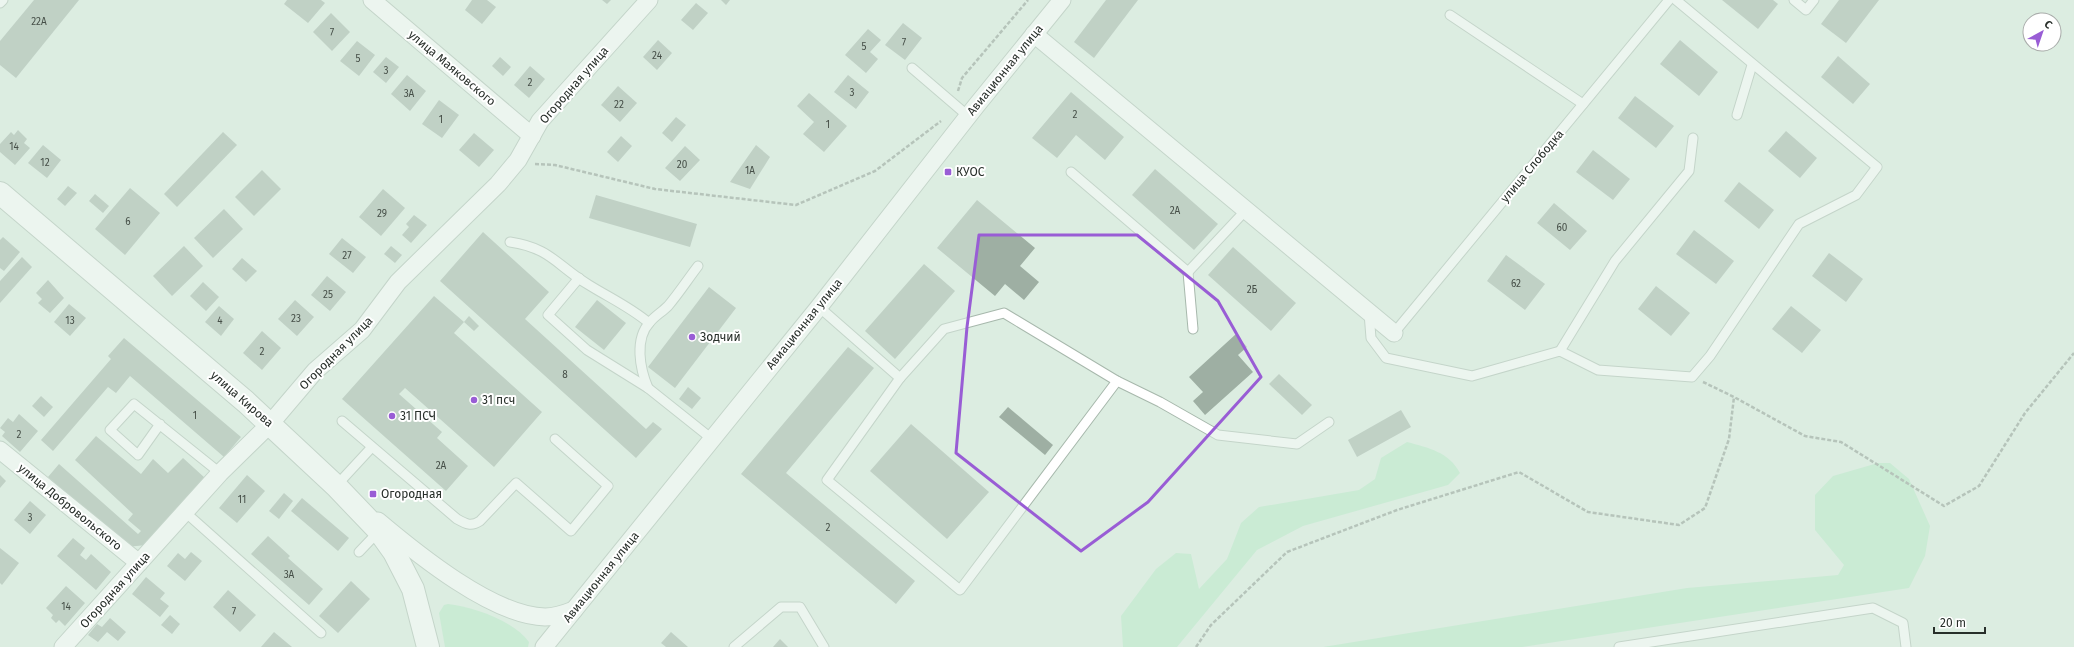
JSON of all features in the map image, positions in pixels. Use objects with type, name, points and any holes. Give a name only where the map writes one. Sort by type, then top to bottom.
[{"type":"main road","name":"улица Кирова","points":[[0,193],[270,424],[336,486],[379,531],[394,552],[412,589],[427,638],[428,647]]},
{"type":"street","name":"улица Маяковского","points":[[372,0],[532,136]]},
{"type":"street","name":"Огородная улица","points":[[63,647],[220,473],[270,424],[314,371],[362,330],[398,282],[498,184],[518,160],[540,121],[649,0]]},
{"type":"street","name":"Авиационная улица","points":[[544,647],[819,307],[964,111],[1034,34],[1062,0]]},
{"type":"street","points":[[1034,34],[1394,332]]},
{"type":"street","name":"улица Добровольского","points":[[0,450],[139,563]]},
{"type":"street","points":[[336,486],[416,552],[478,594],[529,614],[544,617],[558,616],[574,610]]},
{"type":"lane","points":[[0,4],[3,0]]},
{"type":"lane","name":"улица Слободка","points":[[1394,332],[1669,0]]},
{"type":"lane","points":[[1369,312],[1372,338],[1386,358],[1472,376],[1560,351],[1598,370],[1692,377],[1710,356],[1799,224],[1856,196],[1877,167],[1752,65],[1676,0]]},
{"type":"lane","points":[[1794,0],[1806,10],[1814,0]]},
{"type":"lane","points":[[1450,15],[1583,104]]},
{"type":"lane","points":[[1737,115],[1752,65]]},
{"type":"lane","points":[[912,68],[964,111]]},
{"type":"lane","points":[[1560,351],[1615,261],[1689,171],[1693,138]]},
{"type":"lane","points":[[1071,172],[1188,272],[1193,329]]},
{"type":"lane","points":[[1188,272],[1246,210]]},
{"type":"lane","points":[[510,242],[525,244],[552,256],[579,278],[629,307],[649,322]]},
{"type":"lane","points":[[648,388],[641,372],[640,351],[649,322],[668,305],[698,266]]},
{"type":"lane","points":[[579,278],[548,315],[587,350],[648,388],[712,439]]},
{"type":"lane","points":[[819,307],[900,378]]},
{"type":"lane","points":[[1117,381],[960,590],[826,480],[900,378],[944,329],[1004,313],[1117,381],[1160,402],[1218,435],[1298,444],[1329,422]]},
{"type":"lane","points":[[160,424],[138,455],[110,430],[134,404],[160,424],[220,473]]},
{"type":"lane","points":[[342,422],[457,519],[466,524],[474,525],[480,521],[516,483],[571,531],[608,486],[555,439]]},
{"type":"lane","points":[[336,486],[372,447]]},
{"type":"lane","points":[[185,512],[321,634]]},
{"type":"lane","points":[[359,552],[379,531]]},
{"type":"lane","points":[[734,647],[781,606],[800,606],[824,647]]},
{"type":"lane","points":[[1619,647],[1874,608],[1903,623],[1906,647]]},
{"type":"path","points":[[511,169],[530,164],[555,165],[655,190],[796,205],[875,171],[964,111],[958,86],[962,78],[1028,0]]},
{"type":"path","points":[[1692,377],[1734,396],[1805,436],[1841,442],[1944,506],[1979,486],[2025,413],[2074,353]]},
{"type":"path","points":[[1196,647],[1210,625],[1287,552],[1397,510],[1519,472],[1588,512],[1679,525],[1705,508],[1728,439],[1734,396]]},
{"type":"highlighted area","points":[[979,235],[1137,235],[1218,301],[1261,377],[1148,502],[1081,551],[956,453],[967,327]]},
{"type":"green space","points":[[1407,442],[1438,452],[1450,460],[1460,473],[1448,485],[1303,526],[1257,550],[1177,647],[1123,647],[1121,616],[1156,569],[1176,553],[1191,554],[1199,589],[1227,559],[1241,523],[1259,507],[1359,490],[1375,479],[1381,458]]},
{"type":"green space","points":[[1878,463],[1890,463],[1909,479],[1930,526],[1925,556],[1909,588],[1522,647],[1323,647],[1687,588],[1838,575],[1844,565],[1815,530],[1815,495],[1833,476]]},
{"type":"green space","points":[[448,604],[469,608],[503,621],[522,634],[529,642],[528,647],[445,647],[439,613],[444,605]]},
{"type":"building","points":[[34,0],[79,0],[16,78],[0,65],[0,41]]},
{"type":"building","points":[[287,0],[321,0],[325,3],[308,23],[284,4]]},
{"type":"building","points":[[472,0],[487,0],[496,7],[482,24],[465,10]]},
{"type":"building","points":[[602,0],[611,0],[607,4]]},
{"type":"building","points":[[721,0],[730,0],[726,5]]},
{"type":"building","points":[[1106,0],[1138,0],[1094,58],[1074,42]]},
{"type":"building","points":[[1722,0],[1773,0],[1778,4],[1758,29]]},
{"type":"building","points":[[1839,0],[1879,0],[1846,43],[1821,24]]},
{"type":"building","points":[[696,3],[708,13],[693,30],[681,20]]},
{"type":"building","points":[[331,13],[350,32],[332,51],[313,32]]},
{"type":"building","points":[[903,23],[922,38],[905,60],[885,45]]},
{"type":"building","points":[[868,29],[881,40],[870,52],[878,59],[866,73],[845,55]]},
{"type":"building","points":[[658,40],[672,53],[657,70],[643,57]]},
{"type":"building","points":[[1680,40],[1718,72],[1699,96],[1660,64]]},
{"type":"building","points":[[357,41],[375,55],[359,76],[340,61]]},
{"type":"building","points":[[1838,56],[1870,84],[1853,104],[1821,77]]},
{"type":"building","points":[[386,57],[399,67],[386,83],[373,72]]},
{"type":"building","points":[[500,57],[511,67],[503,76],[492,66]]},
{"type":"building","points":[[530,66],[545,79],[529,98],[514,85]]},
{"type":"building","points":[[407,75],[426,91],[410,111],[391,94]]},
{"type":"building","points":[[848,75],[869,92],[856,109],[834,92]]},
{"type":"building","points":[[618,86],[637,103],[620,122],[601,105]]},
{"type":"building","points":[[1071,92],[1124,137],[1105,160],[1076,135],[1057,158],[1032,138]]},
{"type":"building","points":[[809,93],[847,126],[824,152],[803,134],[814,122],[797,106]]},
{"type":"building","points":[[1635,96],[1674,126],[1656,148],[1618,118]]},
{"type":"building","points":[[439,100],[459,115],[442,138],[422,124]]},
{"type":"building","points":[[676,117],[686,125],[672,142],[662,133]]},
{"type":"building","points":[[18,130],[27,139],[24,143],[30,148],[15,165],[0,152],[0,144],[11,132],[14,135]]},
{"type":"building","points":[[1786,131],[1817,158],[1800,178],[1768,151]]},
{"type":"building","points":[[223,132],[237,145],[177,207],[164,194]]},
{"type":"building","points":[[474,133],[494,150],[479,167],[459,150]]},
{"type":"building","points":[[621,136],[632,146],[618,162],[607,152]]},
{"type":"building","points":[[43,145],[61,160],[47,178],[28,163]]},
{"type":"building","points":[[756,145],[770,157],[750,189],[730,182]]},
{"type":"building","points":[[685,146],[700,160],[680,181],[665,168]]},
{"type":"building","points":[[1593,150],[1630,179],[1613,200],[1576,172]]},
{"type":"building","points":[[1155,169],[1218,224],[1194,250],[1132,195]]},
{"type":"building","points":[[262,170],[281,189],[254,216],[235,197]]},
{"type":"building","points":[[1739,182],[1774,210],[1759,229],[1724,201]]},
{"type":"building","points":[[68,186],[77,193],[65,206],[57,199]]},
{"type":"building","points":[[130,188],[160,213],[125,255],[95,229]]},
{"type":"building","points":[[383,189],[405,208],[381,236],[359,217]]},
{"type":"building","points":[[95,194],[109,206],[103,213],[89,201]]},
{"type":"building","points":[[596,195],[697,224],[690,247],[589,218]]},
{"type":"building","points":[[977,200],[1035,248],[1020,266],[1039,282],[1024,300],[1005,284],[995,296],[937,248]]},
{"type":"building","points":[[1554,203],[1587,231],[1570,250],[1537,223]]},
{"type":"building","points":[[224,209],[243,229],[213,258],[194,238]]},
{"type":"building","points":[[414,215],[427,225],[411,243],[402,235],[409,227],[406,224]]},
{"type":"building","points":[[1694,230],[1734,261],[1716,284],[1676,254]]},
{"type":"building","points":[[483,232],[549,292],[525,319],[646,429],[653,422],[662,429],[636,458],[440,281]]},
{"type":"building","points":[[3,237],[20,252],[4,271],[0,268],[0,240]]},
{"type":"building","points":[[342,238],[366,257],[353,273],[329,254]]},
{"type":"building","points":[[184,246],[203,266],[172,296],[153,276]]},
{"type":"building","points":[[391,246],[402,255],[395,263],[384,254]]},
{"type":"building","points":[[1233,247],[1296,303],[1271,331],[1208,275]]},
{"type":"building","points":[[1829,253],[1863,279],[1846,302],[1812,276]]},
{"type":"building","points":[[1506,255],[1545,284],[1525,310],[1487,281]]},
{"type":"building","points":[[22,257],[32,267],[0,303],[0,281]]},
{"type":"building","points":[[242,258],[257,271],[246,282],[232,269]]},
{"type":"building","points":[[924,264],[955,291],[895,359],[865,331]]},
{"type":"building","points":[[327,276],[346,292],[330,311],[311,295]]},
{"type":"building","points":[[48,280],[64,298],[50,313],[38,303],[42,299],[36,293]]},
{"type":"building","points":[[203,282],[219,297],[206,311],[190,296]]},
{"type":"building","points":[[1656,286],[1690,313],[1671,336],[1638,309]]},
{"type":"building","name":"Зодчий","points":[[709,287],[736,308],[675,388],[648,367]]},
{"type":"building","points":[[434,296],[464,322],[454,333],[542,412],[494,467],[405,388],[399,394],[442,432],[437,438],[468,466],[446,491],[342,399]]},
{"type":"building","points":[[295,300],[314,317],[297,336],[278,319]]},
{"type":"building","points":[[597,300],[626,323],[604,350],[575,327]]},
{"type":"building","points":[[69,304],[86,318],[70,336],[54,322]]},
{"type":"building","points":[[219,306],[234,319],[221,336],[205,322]]},
{"type":"building","points":[[1791,306],[1821,330],[1802,353],[1772,329]]},
{"type":"building","points":[[469,316],[479,326],[474,331],[464,322]]},
{"type":"building","points":[[262,331],[281,348],[262,370],[243,353]]},
{"type":"building","points":[[1236,334],[1247,347],[1238,355],[1253,372],[1205,415],[1193,401],[1203,392],[1189,377]]},
{"type":"building","points":[[124,338],[241,437],[224,457],[130,376],[116,393],[108,387],[53,451],[41,440],[111,359],[108,356]]},
{"type":"building","points":[[848,347],[874,368],[786,473],[915,581],[896,604],[741,474]]},
{"type":"building","points":[[1279,374],[1312,405],[1302,415],[1269,384]]},
{"type":"building","points":[[688,387],[701,398],[692,409],[679,399]]},
{"type":"building","points":[[41,396],[53,407],[44,417],[32,406]]},
{"type":"building","points":[[1008,407],[1053,445],[1045,455],[999,417]]},
{"type":"building","points":[[1401,410],[1411,427],[1357,457],[1348,440]]},
{"type":"building","points":[[19,414],[38,431],[20,452],[2,436],[5,432],[0,428],[8,418],[13,422]]},
{"type":"building","points":[[911,424],[989,492],[947,539],[870,471]]},
{"type":"building","points":[[96,436],[141,474],[153,459],[168,473],[183,458],[205,478],[146,545],[127,547],[48,477],[59,464],[138,534],[141,531],[128,520],[133,514],[75,460]]},
{"type":"building","points":[[0,475],[6,481],[0,488]]},
{"type":"building","points":[[247,475],[265,491],[237,523],[219,508]]},
{"type":"building","points":[[284,493],[293,501],[279,519],[269,511]]},
{"type":"building","points":[[302,498],[349,538],[338,551],[291,511]]},
{"type":"building","points":[[30,501],[46,515],[30,534],[14,520]]},
{"type":"building","points":[[268,536],[290,556],[288,558],[323,589],[309,605],[251,554]]},
{"type":"building","points":[[73,538],[85,548],[80,555],[86,560],[91,554],[111,572],[96,590],[57,556]]},
{"type":"building","points":[[0,548],[19,563],[2,585],[0,583]]},
{"type":"building","points":[[191,552],[202,561],[185,581],[167,566],[178,553],[185,559]]},
{"type":"building","points":[[146,577],[165,593],[160,599],[169,606],[160,617],[132,594]]},
{"type":"building","points":[[351,581],[370,599],[338,633],[319,616]]},
{"type":"building","points":[[66,586],[85,603],[65,626],[59,620],[56,623],[51,618],[53,615],[46,608]]},
{"type":"building","points":[[228,590],[256,615],[240,632],[213,607]]},
{"type":"building","points":[[170,615],[180,624],[172,634],[161,625]]},
{"type":"building","points":[[110,618],[126,632],[118,641],[107,632],[98,642],[88,635],[97,624],[102,627]]},
{"type":"building","points":[[274,632],[292,647],[261,647]]},
{"type":"building","points":[[671,632],[688,647],[666,647],[661,643]]},
{"type":"building","points":[[780,639],[788,647],[773,647]]},
{"type":"place","name":"КУОС","points":[[948,172]]},
{"type":"place","name":"Зодчий","points":[[692,337]]},
{"type":"place","name":"31 псч","points":[[474,400]]},
{"type":"place","name":"31 ПСЧ","points":[[392,416]]},
{"type":"place","name":"Огородная","points":[[373,494]]}]
